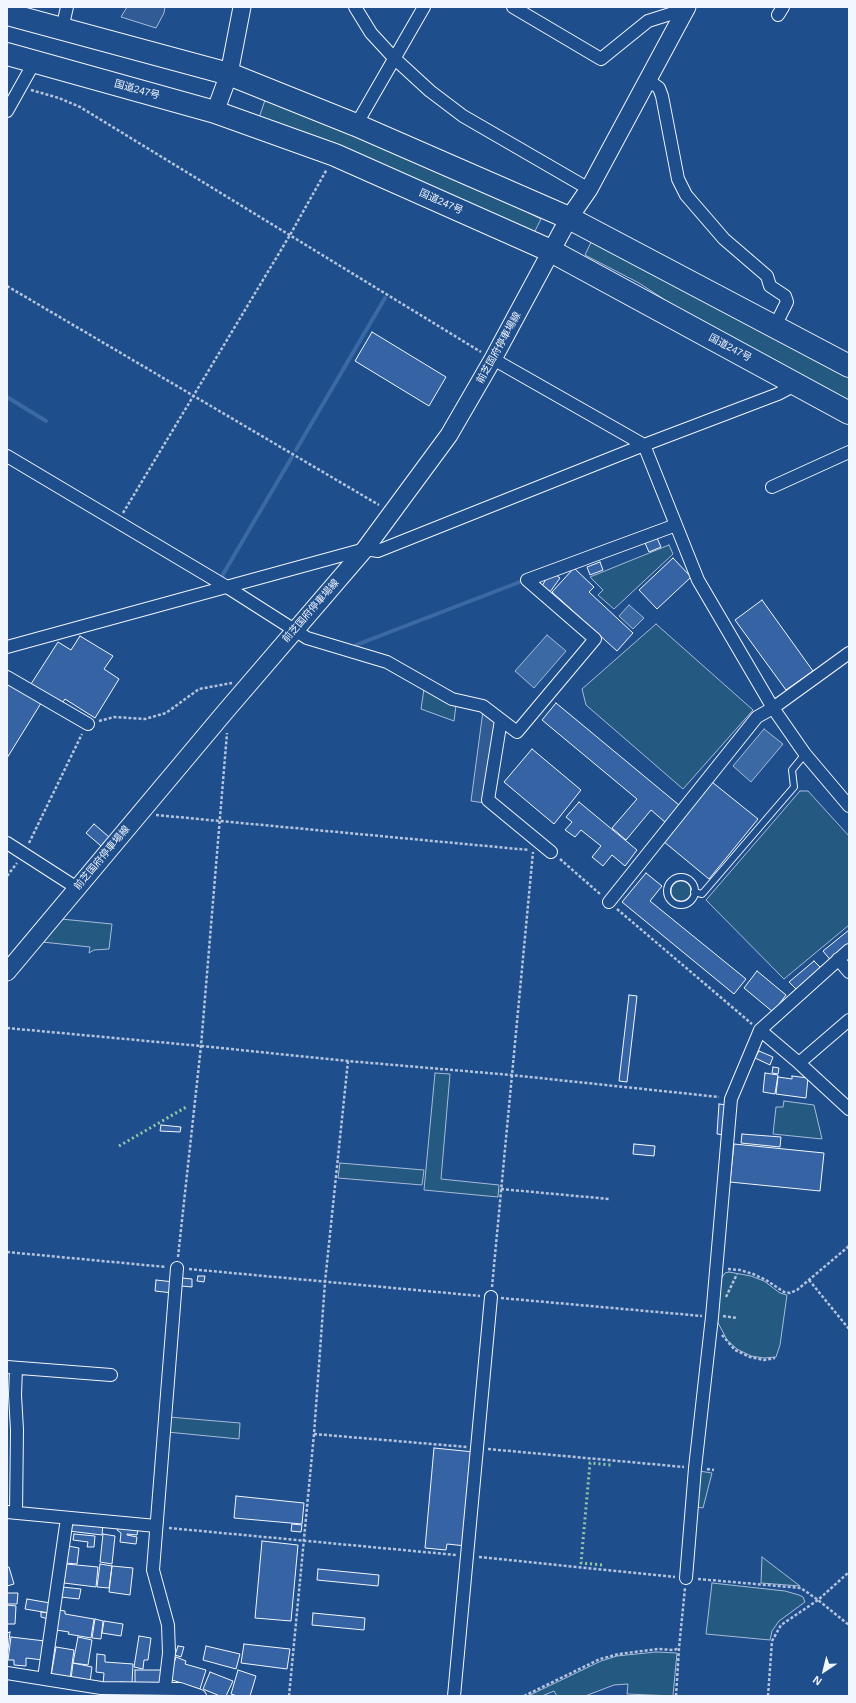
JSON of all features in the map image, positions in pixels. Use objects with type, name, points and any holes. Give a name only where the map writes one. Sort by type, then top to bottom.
[{"type":"highway","points":[[7,14],[228,74],[356,125],[569,218],[849,366]]},
{"type":"highway","name":"国道247号","points":[[7,54],[215,112],[335,155],[551,251],[849,413]]},
{"type":"main road","points":[[215,112],[228,74],[242,7]]},
{"type":"main road","name":"前芝国府停車場線","points":[[7,972],[252,680],[365,549],[449,434],[493,359],[569,218],[589,189],[647,79],[687,8]]},
{"type":"street","points":[[62,29],[67,7]]},
{"type":"street","points":[[355,7],[371,33],[394,58],[430,91],[463,116],[589,189]]},
{"type":"street","points":[[356,125],[424,7]]},
{"type":"street","points":[[513,7],[601,59],[648,21],[687,8]]},
{"type":"street","points":[[7,111],[35,62]]},
{"type":"street","points":[[647,79],[659,88],[662,96],[678,179],[686,195],[724,239],[767,276],[770,286],[785,296],[787,302],[775,326]]},
{"type":"street","points":[[493,359],[644,445],[698,580],[773,708],[806,754],[849,806]]},
{"type":"street","points":[[7,647],[365,549],[378,551],[644,445],[778,394],[797,384]]},
{"type":"street","points":[[772,487],[849,452]]},
{"type":"street","points":[[7,456],[227,587],[307,638],[387,662],[452,699],[483,706],[517,732],[595,639],[527,580],[676,525]]},
{"type":"street","points":[[609,902],[757,717],[773,708],[849,653]]},
{"type":"street","points":[[7,678],[88,724]]},
{"type":"street","points":[[501,720],[488,800],[551,852]]},
{"type":"street","points":[[7,843],[77,888]]},
{"type":"street","points":[[686,1578],[712,1317],[731,1099],[760,1030],[849,950]]},
{"type":"street","points":[[838,959],[849,972]]},
{"type":"street","points":[[799,1063],[849,1020]]},
{"type":"street","points":[[760,1030],[799,1063],[849,1109]]},
{"type":"street","points":[[165,1688],[169,1653],[168,1625],[153,1570],[177,1268]]},
{"type":"street","points":[[454,1696],[491,1297]]},
{"type":"street","points":[[111,1375],[12,1367],[17,1430],[11,1512],[156,1526]]},
{"type":"street","points":[[44,1678],[67,1518]]},
{"type":"street","points":[[7,1673],[121,1692],[165,1688],[180,1689],[200,1696]]},
{"type":"lane","points":[[694,892],[702,894],[794,787],[792,770],[806,754]]},
{"type":"lane","points":[[681,877],[691,882],[694,886],[694,892],[689,902],[680,904],[670,900],[667,889],[669,884],[674,879],[681,877]]},
{"type":"path","points":[[21,88],[59,98],[80,107],[493,359]]},
{"type":"path","points":[[117,522],[290,235],[335,155]]},
{"type":"path","points":[[7,286],[392,512]]},
{"type":"path","points":[[7,876],[24,854],[88,724],[114,718],[145,719],[166,713],[199,688],[252,680]]},
{"type":"path","points":[[177,1268],[201,1046],[228,719],[225,712]]},
{"type":"path","points":[[140,814],[551,852],[760,1030]]},
{"type":"path","points":[[491,1297],[533,850]]},
{"type":"path","points":[[7,1028],[511,1075],[731,1099]]},
{"type":"path","points":[[290,1696],[314,1434],[325,1282],[348,1061]]},
{"type":"path","points":[[501,1189],[609,1199]]},
{"type":"path","points":[[715,1284],[722,1271],[730,1269],[753,1274],[787,1293],[797,1290],[849,1246]]},
{"type":"path","points":[[7,1252],[712,1317],[725,1340],[735,1350],[750,1357],[764,1360],[775,1358]]},
{"type":"path","points":[[809,1280],[849,1328]]},
{"type":"path","points":[[314,1434],[714,1470]]},
{"type":"path","points":[[156,1526],[304,1542],[801,1588],[849,1625]]},
{"type":"path","points":[[768,1696],[772,1642],[781,1625],[818,1600],[849,1572]]},
{"type":"path","points":[[676,1696],[686,1578]]},
{"type":"path","points":[[524,1696],[600,1659],[619,1654],[658,1649],[674,1650],[679,1648]]},
{"type":"shaded area","points":[[127,7],[165,7],[164,13],[156,28],[121,17]]},
{"type":"shaded area","points":[[265,100],[407,152],[541,219],[532,237],[259,118]]},
{"type":"shaded area","points":[[593,238],[849,374],[849,404],[682,311],[639,283],[585,255]]},
{"type":"shaded area","points":[[669,545],[673,554],[614,609],[598,595],[603,590],[590,577]]},
{"type":"shaded area","points":[[629,605],[644,618],[633,629],[619,616]]},
{"type":"shaded area","points":[[656,624],[753,710],[683,789],[586,705],[582,689]]},
{"type":"shaded area","points":[[547,635],[566,651],[534,688],[515,671]]},
{"type":"shaded area","points":[[424,689],[456,705],[454,721],[421,709]]},
{"type":"shaded area","points":[[483,711],[497,721],[485,803],[471,801]]},
{"type":"shaded area","points":[[764,729],[783,744],[751,782],[733,766]]},
{"type":"shaded area","points":[[800,791],[808,791],[849,836],[849,925],[784,979],[706,900]]},
{"type":"shaded area","points":[[677,881],[685,881],[691,887],[691,895],[685,901],[677,901],[671,895],[671,887]]},
{"type":"shaded area","points":[[61,919],[112,924],[109,949],[94,950],[89,953],[90,947],[42,942]]},
{"type":"shaded area","points":[[435,1073],[450,1074],[441,1179],[499,1185],[498,1197],[424,1190]]},
{"type":"shaded area","points":[[784,1101],[814,1105],[822,1139],[773,1134],[776,1107],[783,1107]]},
{"type":"shaded area","points":[[340,1163],[424,1170],[422,1185],[338,1178]]},
{"type":"shaded area","points":[[729,1272],[751,1276],[764,1281],[780,1293],[787,1295],[780,1345],[776,1357],[764,1358],[751,1356],[737,1349],[727,1340],[715,1317],[718,1283],[725,1273]]},
{"type":"shaded area","points":[[169,1417],[240,1423],[239,1439],[167,1432]]},
{"type":"shaded area","points":[[699,1471],[712,1473],[703,1508],[697,1507]]},
{"type":"shaded area","points":[[762,1557],[800,1586],[761,1583]]},
{"type":"shaded area","points":[[712,1583],[785,1591],[803,1597],[805,1602],[779,1621],[772,1631],[770,1640],[706,1634]]},
{"type":"shaded area","points":[[656,1652],[677,1653],[673,1696],[627,1694],[628,1684],[614,1685],[585,1696],[557,1696],[554,1691],[542,1696],[528,1696],[601,1661],[617,1656]]},
{"type":"building","points":[[372,332],[446,377],[429,406],[355,361]]},
{"type":"building","points":[[657,538],[661,547],[649,552],[645,543]]},
{"type":"building","points":[[673,558],[691,577],[657,609],[639,590]]},
{"type":"building","points":[[600,562],[603,570],[590,575],[587,567]]},
{"type":"building","points":[[574,568],[594,587],[589,592],[633,633],[617,651],[552,592]]},
{"type":"building","points":[[556,575],[560,578],[550,592],[542,586],[546,579]]},
{"type":"building","points":[[762,600],[813,671],[786,690],[735,620]]},
{"type":"building","points":[[80,636],[113,656],[104,669],[119,679],[95,718],[65,699],[62,703],[31,684],[58,642],[71,650]]},
{"type":"building","points":[[7,682],[43,700],[7,758]]},
{"type":"building","points":[[556,703],[679,805],[665,822],[651,810],[626,840],[612,828],[637,799],[542,720]]},
{"type":"building","points":[[532,749],[581,790],[554,824],[504,782]]},
{"type":"building","points":[[712,782],[758,819],[709,879],[663,841]]},
{"type":"building","points":[[579,802],[637,850],[625,866],[612,855],[603,866],[592,857],[601,846],[581,830],[575,837],[565,830],[572,822],[566,817]]},
{"type":"building","points":[[94,824],[109,837],[101,846],[86,833]]},
{"type":"building","points":[[646,873],[662,886],[650,901],[746,979],[734,994],[622,902]]},
{"type":"building","points":[[849,930],[849,947],[832,962],[823,951]]},
{"type":"building","points":[[814,961],[822,969],[797,990],[789,982]]},
{"type":"building","points":[[757,971],[786,995],[773,1012],[744,988]]},
{"type":"building","points":[[629,995],[637,996],[627,1082],[619,1081]]},
{"type":"building","points":[[759,1051],[773,1057],[770,1065],[755,1058]]},
{"type":"building","points":[[773,1067],[779,1068],[778,1074],[772,1073]]},
{"type":"building","points":[[765,1073],[778,1075],[775,1094],[763,1092]]},
{"type":"building","points":[[792,1076],[808,1078],[806,1098],[776,1094],[778,1077],[792,1079]]},
{"type":"building","points":[[719,1104],[727,1105],[724,1135],[717,1134]]},
{"type":"building","points":[[161,1125],[181,1127],[180,1132],[160,1131]]},
{"type":"building","points":[[742,1134],[781,1137],[780,1147],[741,1143]]},
{"type":"building","points":[[634,1144],[655,1146],[654,1156],[633,1154]]},
{"type":"building","points":[[734,1144],[824,1153],[820,1191],[730,1182]]},
{"type":"building","points":[[198,1276],[205,1276],[204,1282],[197,1281]]},
{"type":"building","points":[[182,1278],[192,1279],[192,1287],[181,1286]]},
{"type":"building","points":[[156,1280],[174,1282],[173,1293],[155,1291]]},
{"type":"building","points":[[434,1448],[474,1452],[466,1546],[447,1544],[446,1550],[425,1548]]},
{"type":"building","points":[[236,1496],[304,1503],[302,1524],[234,1518]]},
{"type":"building","points":[[70,1523],[103,1524],[102,1535],[69,1531]]},
{"type":"building","points":[[292,1524],[302,1525],[301,1532],[291,1531]]},
{"type":"building","points":[[118,1525],[138,1528],[137,1535],[127,1534],[137,1537],[136,1544],[120,1542],[121,1533],[117,1530]]},
{"type":"building","points":[[74,1534],[95,1536],[94,1547],[87,1547],[88,1542],[73,1540]]},
{"type":"building","points":[[103,1534],[115,1536],[112,1564],[100,1562]]},
{"type":"building","points":[[262,1541],[298,1545],[291,1621],[255,1618]]},
{"type":"building","points":[[68,1546],[79,1548],[77,1564],[66,1563]]},
{"type":"building","points":[[66,1564],[98,1567],[96,1587],[64,1583]]},
{"type":"building","points":[[100,1564],[112,1566],[109,1588],[97,1587]]},
{"type":"building","points":[[112,1566],[133,1568],[130,1595],[109,1592]]},
{"type":"building","points":[[7,1567],[9,1567],[14,1584],[7,1586]]},
{"type":"building","points":[[318,1569],[379,1575],[378,1586],[317,1580]]},
{"type":"building","points":[[62,1587],[81,1589],[79,1599],[61,1597]]},
{"type":"building","points":[[7,1593],[18,1593],[17,1604],[7,1604]]},
{"type":"building","points":[[27,1599],[50,1603],[49,1613],[25,1609]]},
{"type":"building","points":[[7,1605],[16,1606],[15,1624],[7,1624]]},
{"type":"building","points":[[59,1610],[65,1611],[65,1614],[94,1619],[91,1638],[68,1634],[69,1632],[56,1630]]},
{"type":"building","points":[[41,1612],[49,1613],[48,1619],[41,1617]]},
{"type":"building","points":[[313,1613],[365,1618],[364,1630],[312,1625]]},
{"type":"building","points":[[95,1619],[103,1621],[101,1639],[92,1638]]},
{"type":"building","points":[[104,1621],[123,1624],[121,1636],[102,1633]]},
{"type":"building","points":[[10,1632],[7,1659],[7,1633]]},
{"type":"building","points":[[139,1636],[151,1638],[148,1660],[144,1660],[143,1669],[134,1667]]},
{"type":"building","points":[[11,1637],[45,1641],[43,1660],[26,1658],[26,1666],[14,1665],[14,1660],[8,1660]]},
{"type":"building","points":[[78,1637],[92,1640],[88,1665],[73,1663]]},
{"type":"building","points":[[244,1644],[290,1649],[287,1669],[241,1663]]},
{"type":"building","points":[[178,1646],[184,1647],[181,1657],[175,1655]]},
{"type":"building","points":[[206,1646],[240,1654],[236,1669],[203,1660]]},
{"type":"building","points":[[56,1647],[74,1650],[70,1679],[51,1676]]},
{"type":"building","points":[[97,1654],[105,1655],[105,1662],[133,1664],[132,1683],[120,1682],[120,1685],[103,1684],[104,1673],[96,1672]]},
{"type":"building","points":[[176,1657],[186,1661],[185,1664],[206,1670],[200,1689],[169,1679]]},
{"type":"building","points":[[73,1663],[92,1667],[90,1682],[71,1679]]},
{"type":"building","points":[[135,1670],[163,1670],[163,1684],[135,1684]]},
{"type":"building","points":[[238,1670],[256,1676],[250,1696],[237,1696],[231,1694]]},
{"type":"building","points":[[210,1672],[233,1681],[226,1696],[220,1696],[203,1689]]},
{"type":"waterway","points":[[296,450],[385,298]]},
{"type":"waterway","points":[[7,397],[46,421]]},
{"type":"waterway","points":[[222,576],[292,457]]},
{"type":"waterway","points":[[356,645],[525,580]]},
{"type":"hedge","points":[[119,1146],[188,1106]]},
{"type":"hedge","points":[[602,1565],[581,1563],[590,1463],[611,1465]]}]
